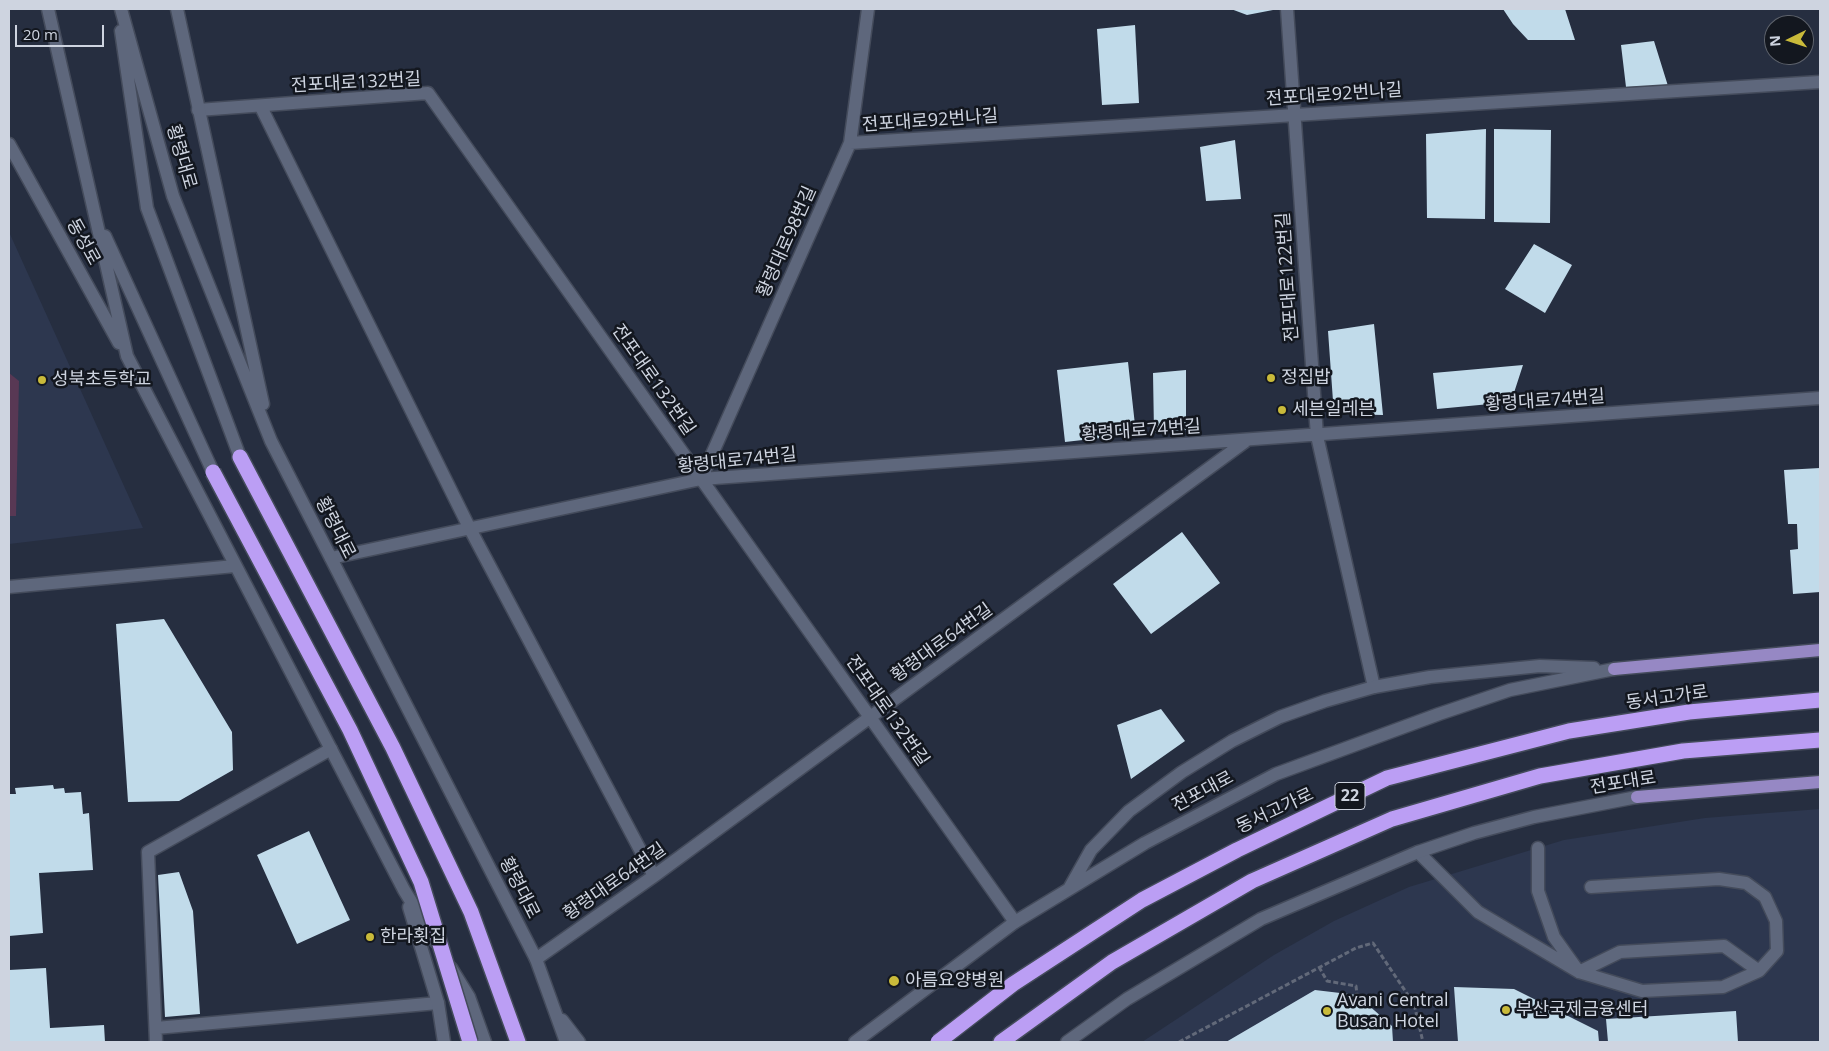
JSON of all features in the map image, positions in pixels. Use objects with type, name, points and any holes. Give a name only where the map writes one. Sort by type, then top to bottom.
[{"type":"highway","points":[[240,457],[401,765],[471,912],[518,1042]]},
{"type":"highway","points":[[214,472],[350,730],[421,882],[470,1042]]},
{"type":"highway","name":"동서고가로","points":[[938,1042],[1013,984],[1142,900],[1237,850],[1387,778],[1569,731],[1689,712],[1820,700]]},
{"type":"highway","name":"22","points":[[1001,1042],[1112,962],[1252,880],[1392,819],[1540,776],[1682,751],[1820,740]]},
{"type":"main road","points":[[1614,669],[1820,650]]},
{"type":"main road","name":"전포대로","points":[[1637,797],[1820,782]]},
{"type":"street","points":[[48,9],[127,356],[404,890],[469,997],[485,1042]]},
{"type":"street","points":[[117,9],[146,208],[240,457]]},
{"type":"street","name":"황령대로","points":[[122,9],[173,196],[271,441],[536,959],[566,1042]]},
{"type":"street","points":[[177,9],[271,441]]},
{"type":"street","name":"황령대로98번길","points":[[701,479],[850,143],[868,9]]},
{"type":"street","name":"전포대로122번길","points":[[1287,9],[1317,436],[1374,687]]},
{"type":"street","name":"전포대로92번나길","points":[[850,143],[1820,82]]},
{"type":"street","name":"전포대로132번길","points":[[198,110],[261,107],[428,93],[1016,922]]},
{"type":"street","points":[[261,107],[468,527],[654,876]]},
{"type":"street","name":"동성로","points":[[9,144],[127,356]]},
{"type":"street","points":[[93,211],[214,472]]},
{"type":"street","name":"황령대로74번길","points":[[331,558],[468,527],[701,479],[1246,442],[1820,398]]},
{"type":"street","name":"황령대로64번길","points":[[536,959],[654,876],[1246,442]]},
{"type":"street","points":[[9,587],[235,566]]},
{"type":"street","points":[[1068,890],[1091,850],[1129,811],[1182,772],[1232,741],[1280,717],[1325,701],[1374,687],[1447,675],[1540,666],[1614,669]]},
{"type":"street","name":"전포대로","points":[[855,1042],[1016,922],[1145,842],[1276,774],[1510,690],[1614,669]]},
{"type":"street","points":[[156,1042],[148,852],[331,749]]},
{"type":"street","name":"전포대로","points":[[1067,1042],[1127,999],[1260,919],[1418,852],[1474,833],[1534,817],[1637,797]]},
{"type":"street","points":[[1538,848],[1538,891],[1554,937],[1579,972]]},
{"type":"street","points":[[1418,852],[1478,912],[1579,972],[1642,991],[1723,987],[1759,971],[1777,951],[1776,921],[1765,898],[1746,883],[1719,879],[1591,887]]},
{"type":"street","points":[[404,890],[438,1003],[444,1042]]},
{"type":"street","points":[[1579,972],[1620,952],[1724,946],[1759,971]]},
{"type":"street","points":[[156,1028],[438,1003]]},
{"type":"street","points":[[553,1007],[579,1042]]},
{"type":"path","points":[[1179,1042],[1356,948],[1374,943],[1414,1004],[1423,1042]]},
{"type":"path","points":[[1319,967],[1327,981],[1356,986],[1357,996]]},
{"type":"shaded area","name":"성북초등학교","points":[[9,232],[143,528],[9,544]]},
{"type":"shaded area","points":[[9,373],[19,381],[16,516],[9,516]]},
{"type":"shaded area","points":[[1820,809],[1820,1042],[1142,1042],[1274,955],[1334,921],[1409,887],[1564,840],[1705,818]]},
{"type":"building","points":[[1231,9],[1273,9],[1273,10],[1247,15]]},
{"type":"building","points":[[1503,9],[1565,9],[1575,40],[1528,40],[1513,24]]},
{"type":"building","points":[[1135,25],[1139,103],[1102,105],[1097,29]]},
{"type":"building","points":[[1654,41],[1668,86],[1626,87],[1621,45]]},
{"type":"building","points":[[1486,129],[1485,219],[1427,218],[1426,134]]},
{"type":"building","points":[[1494,129],[1551,130],[1550,223],[1494,222]]},
{"type":"building","points":[[1235,140],[1241,199],[1206,201],[1200,147]]},
{"type":"building","points":[[1534,244],[1572,265],[1545,313],[1505,289]]},
{"type":"building","points":[[1374,324],[1383,415],[1342,414],[1333,401],[1328,331]]},
{"type":"building","points":[[1128,362],[1136,434],[1065,442],[1057,370]]},
{"type":"building","points":[[1523,365],[1511,402],[1437,409],[1433,373]]},
{"type":"building","points":[[1186,370],[1186,430],[1154,432],[1153,373]]},
{"type":"building","points":[[1820,468],[1820,592],[1793,594],[1790,550],[1798,549],[1797,524],[1788,524],[1784,470]]},
{"type":"building","points":[[1182,532],[1220,583],[1151,634],[1113,584]]},
{"type":"building","points":[[164,619],[232,732],[233,770],[179,801],[128,802],[116,624]]},
{"type":"building","points":[[1161,709],[1185,741],[1131,779],[1117,725]]},
{"type":"building","points":[[53,785],[54,789],[64,788],[65,793],[81,792],[83,814],[89,813],[93,870],[39,873],[43,933],[9,936],[9,794],[16,794],[15,788]]},
{"type":"building","points":[[309,831],[350,920],[297,944],[257,855]]},
{"type":"building","points":[[179,872],[193,911],[200,1014],[165,1017],[158,875]]},
{"type":"building","points":[[46,968],[50,1028],[104,1025],[105,1042],[9,1042],[9,970]]},
{"type":"building","name":"부산국제금융센터","points":[[1454,987],[1514,989],[1598,1031],[1599,1042],[1458,1042]]},
{"type":"building","name":"Avani Central Busan Hotel","points":[[1315,990],[1357,995],[1392,1026],[1393,1042],[1226,1042]]},
{"type":"building","name":"부산국제금융센터","points":[[1736,1011],[1738,1042],[1608,1042],[1606,1019]]},
{"type":"place","name":"정집밥","points":[[1271,378]]},
{"type":"place","name":"성북초등학교","points":[[42,380]]},
{"type":"place","name":"세븐일레븐","points":[[1282,410]]},
{"type":"place","name":"한라횟집","points":[[370,937]]},
{"type":"place","name":"아름요양병원","points":[[894,981]]},
{"type":"place","name":"부산국제금융센터","points":[[1506,1010]]},
{"type":"place","name":"Avani Central Busan Hotel","points":[[1327,1011]]}]
